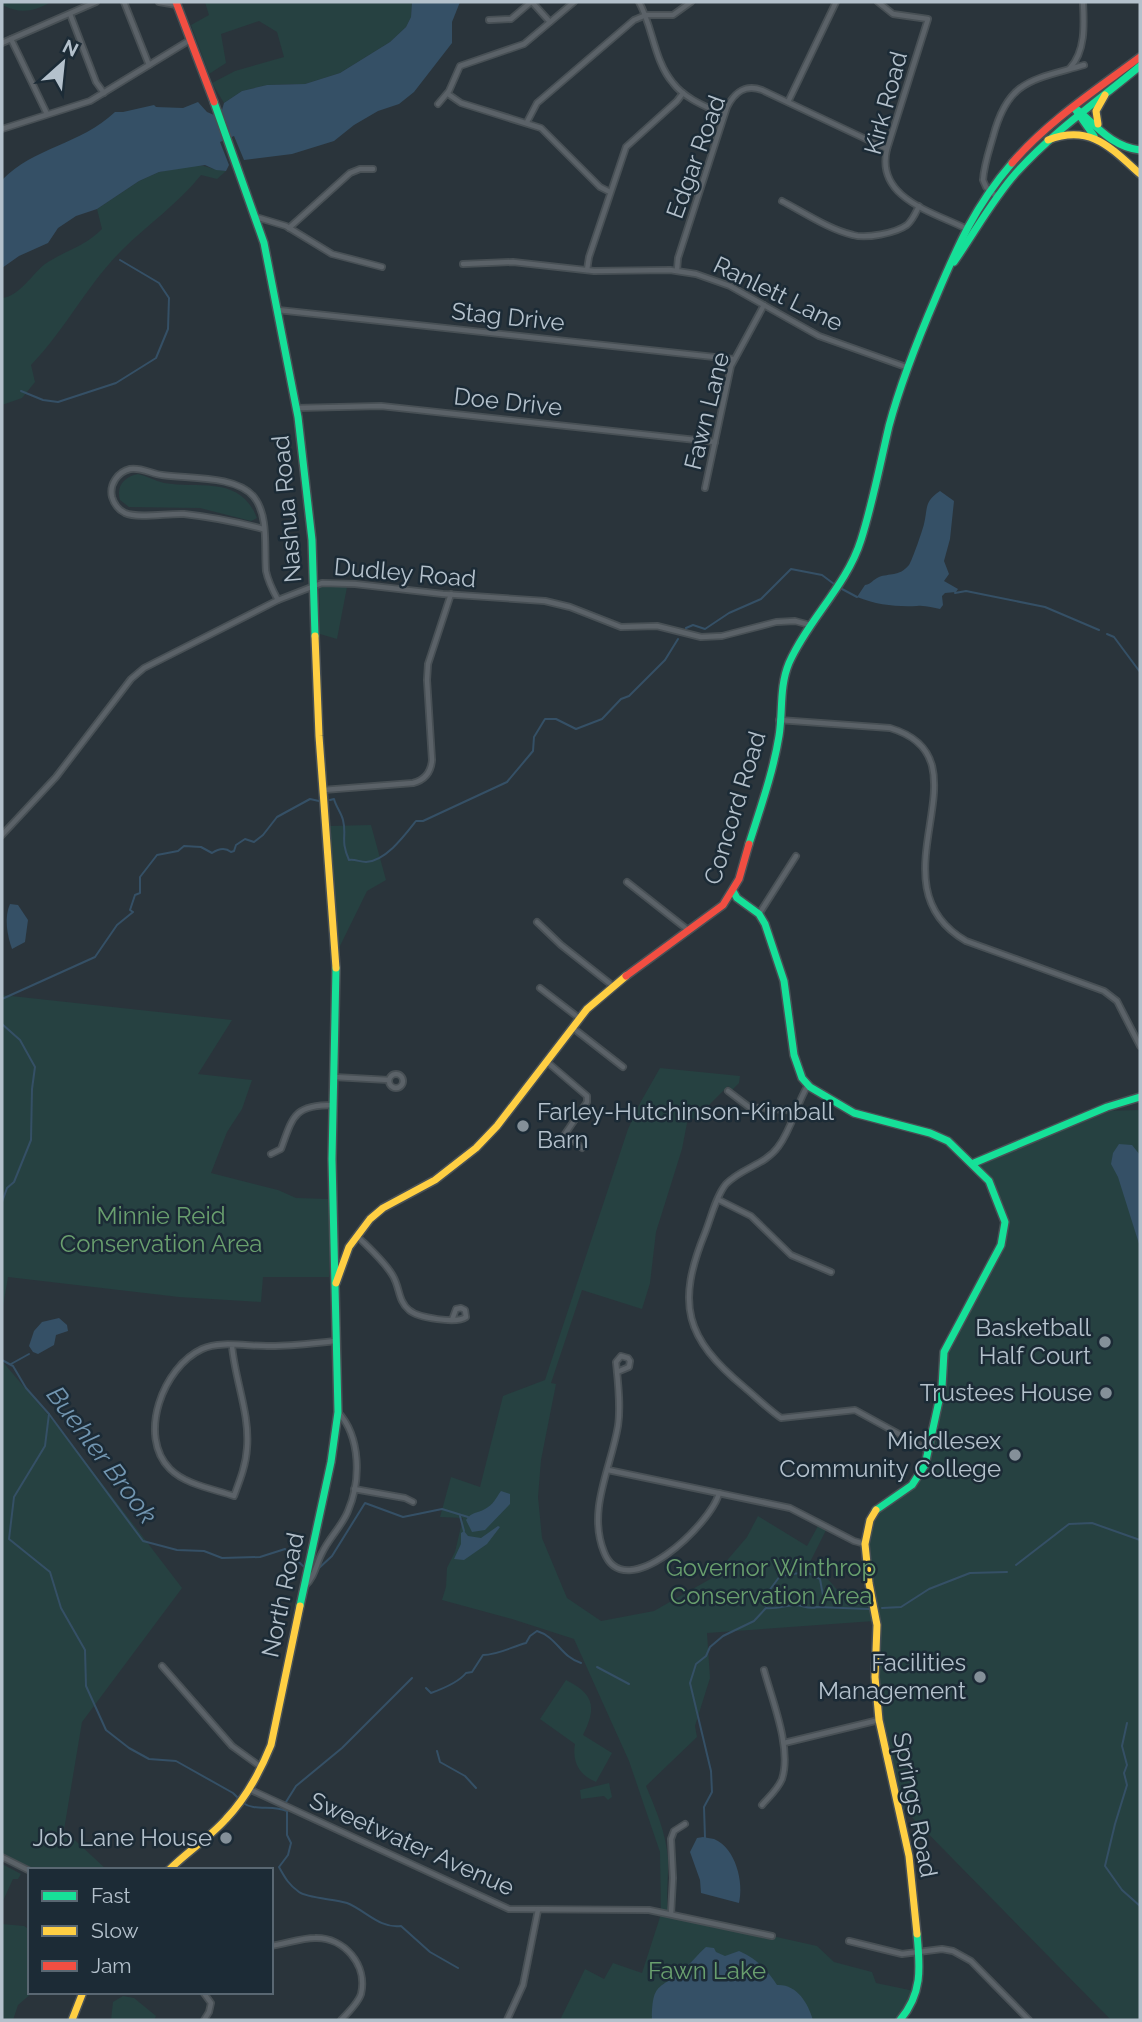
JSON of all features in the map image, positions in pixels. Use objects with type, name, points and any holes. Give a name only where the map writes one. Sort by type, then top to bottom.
[{"type":"main road","name":"Nashua Road","points":[[176,3],[256,217],[271,272],[296,408],[309,500],[316,671],[337,977],[333,1105]]},
{"type":"main road","name":"Concord Road","points":[[546,1061],[579,1018],[613,986],[723,905],[733,891],[779,736],[785,676],[793,654],[841,581],[860,544],[906,367],[950,267],[989,190],[1030,144],[1073,107],[1140,57]]},
{"type":"main road","name":"Concord Road","points":[[969,230],[1017,172],[1048,141],[1140,66]]},
{"type":"main road","points":[[1100,130],[1096,111],[1105,95]]},
{"type":"main road","points":[[1073,107],[1119,146],[1140,150]]},
{"type":"main road","points":[[1080,114],[1097,139]]},
{"type":"main road","points":[[1048,141],[1071,132],[1087,134],[1140,174]]},
{"type":"main road","points":[[733,891],[737,898],[759,914],[765,924],[784,981],[797,1069],[808,1085]]},
{"type":"main road","points":[[334,1286],[349,1247],[366,1223],[379,1211],[435,1180],[476,1148],[497,1126],[546,1061]]},
{"type":"main road","name":"Springs Road","points":[[808,1085],[854,1113],[939,1136],[974,1163],[989,1181],[1004,1216],[1005,1229],[1001,1245],[947,1343],[942,1387],[925,1465],[920,1476],[906,1489],[877,1508],[870,1520],[865,1544],[877,1625],[875,1677],[878,1720],[909,1856],[921,1972],[919,1992],[909,2011],[900,2020]]},
{"type":"main road","points":[[974,1163],[1140,1097]]},
{"type":"main road","name":"North Road","points":[[171,1868],[226,1818],[249,1789],[275,1732],[331,1462],[338,1412],[333,1105]]},
{"type":"main road","points":[[334,1244],[349,1247]]},
{"type":"main road","points":[[72,2020],[82,1994]]},
{"type":"street","points":[[2,43],[96,2]]},
{"type":"street","points":[[124,2],[149,65]]},
{"type":"street","points":[[159,2],[176,3]]},
{"type":"street","points":[[489,20],[511,19],[531,2],[550,22]]},
{"type":"street","points":[[438,104],[448,94],[457,70],[462,65],[524,44],[574,2]]},
{"type":"street","points":[[639,2],[671,82],[683,93],[724,115]]},
{"type":"street","points":[[527,122],[537,103],[634,20],[646,15],[674,15],[691,2]]},
{"type":"street","points":[[788,102],[836,2]]},
{"type":"street","name":"Kirk Road","points":[[878,2],[893,14],[928,19],[887,149],[885,164],[890,181],[899,194],[969,230]]},
{"type":"street","points":[[1065,71],[1076,60],[1082,41],[1083,2]]},
{"type":"street","points":[[70,14],[96,82],[104,94]]},
{"type":"street","points":[[10,39],[47,114]]},
{"type":"street","points":[[2,129],[90,101],[190,40]]},
{"type":"street","points":[[997,197],[983,183],[983,174],[1004,106],[1012,95],[1028,82],[1084,65]]},
{"type":"street","name":"Edgar Road","points":[[677,270],[678,257],[724,115],[735,94],[748,88],[762,90],[887,149]]},
{"type":"street","points":[[587,270],[626,147],[683,93]]},
{"type":"street","points":[[448,94],[461,103],[527,122],[545,131],[600,187],[610,192]]},
{"type":"street","points":[[289,228],[349,173],[360,169],[373,169]]},
{"type":"street","points":[[782,201],[848,234],[860,236],[897,230],[905,226],[919,206]]},
{"type":"street","points":[[256,217],[289,228],[332,254],[382,267]]},
{"type":"street","name":"Ranlett Lane","points":[[463,264],[513,261],[587,270],[677,270],[717,280],[819,336],[906,367]]},
{"type":"street","name":"Fawn Lane","points":[[705,488],[733,359],[764,305]]},
{"type":"street","name":"Stag Drive","points":[[278,310],[733,359]]},
{"type":"street","name":"Doe Drive","points":[[296,408],[380,406],[715,442]]},
{"type":"street","points":[[263,528],[212,517],[129,514],[118,509],[112,487],[120,474],[135,469],[163,475],[209,479],[246,490],[260,508],[263,528],[267,576],[278,600]]},
{"type":"street","name":"Dudley Road","points":[[2,835],[56,777],[136,674],[278,600],[313,585],[355,583],[559,603],[621,627],[657,626],[701,636],[722,636],[776,622],[795,621],[810,625]]},
{"type":"street","points":[[323,790],[413,783],[422,780],[429,771],[432,760],[428,664],[451,594]]},
{"type":"street","points":[[779,720],[890,728],[904,732],[917,741],[929,758],[935,774],[934,804],[924,878],[938,915],[951,931],[966,941],[1104,991],[1117,1001],[1140,1046]]},
{"type":"street","points":[[759,914],[796,856]]},
{"type":"street","points":[[627,882],[688,930]]},
{"type":"street","points":[[537,922],[561,945],[613,986]]},
{"type":"street","points":[[540,988],[579,1018]]},
{"type":"street","points":[[573,1027],[624,1067]]},
{"type":"street","points":[[546,1061],[585,1093],[588,1099],[565,1134],[582,1148]]},
{"type":"street","points":[[333,1077],[388,1080]]},
{"type":"street","points":[[808,1085],[786,1135],[775,1152],[724,1186],[688,1282],[690,1315],[705,1349],[727,1373],[781,1418],[855,1410],[928,1450]]},
{"type":"street","points":[[727,1091],[749,1107],[796,1111]]},
{"type":"street","points":[[271,1154],[281,1149],[297,1113],[310,1106],[333,1105]]},
{"type":"street","points":[[281,1149],[284,1157]]},
{"type":"street","points":[[719,1200],[760,1223],[791,1255],[831,1272]]},
{"type":"street","points":[[356,1236],[391,1273],[401,1300],[407,1308],[420,1316],[452,1320]]},
{"type":"street","points":[[232,1346],[248,1438],[244,1465],[234,1496],[191,1481],[173,1471],[160,1455],[155,1427],[157,1410],[165,1389],[186,1362],[204,1348],[232,1346],[284,1346],[336,1341]]},
{"type":"street","points":[[617,1372],[618,1426],[598,1501],[602,1549],[606,1558],[621,1569],[628,1570],[645,1567],[672,1553],[710,1510],[719,1493]]},
{"type":"street","points":[[304,1587],[311,1581],[323,1551],[348,1513],[354,1489],[356,1452],[349,1429],[338,1412]]},
{"type":"street","points":[[608,1470],[790,1508],[865,1544]]},
{"type":"street","points":[[354,1489],[405,1498],[413,1502]]},
{"type":"street","points":[[162,1666],[232,1746],[261,1767]]},
{"type":"street","points":[[762,1805],[778,1786],[785,1760],[784,1743],[764,1670]]},
{"type":"street","points":[[784,1743],[878,1720]]},
{"type":"street","name":"Sweetwater Avenue","points":[[249,1789],[509,1909],[615,1908],[671,1914],[772,1936]]},
{"type":"street","points":[[671,1914],[671,1839],[674,1831],[685,1824]]},
{"type":"street","points":[[2,1857],[28,1870]]},
{"type":"street","points":[[507,2020],[523,1984],[538,1910]]},
{"type":"street","points":[[273,1946],[314,1938],[325,1939],[345,1948],[354,1956],[360,1968],[360,1994],[341,2020]]},
{"type":"street","points":[[849,1941],[902,1954],[942,1949],[964,1956],[1029,2020]]},
{"type":"street","points":[[204,1994],[211,2003],[204,2020]]},
{"type":"green space","points":[[2,2],[51,2],[32,10],[21,11],[2,5]]},
{"type":"green space","points":[[205,2],[412,2],[411,17],[406,27],[390,42],[340,73],[305,84],[267,85],[242,91],[224,103],[212,83],[235,71],[284,57],[277,32],[259,21],[221,34],[226,63],[209,74],[191,25],[209,15]]},
{"type":"green space","points":[[195,165],[226,171],[217,179],[201,175],[183,195],[122,250],[31,365],[35,382],[22,398],[2,405],[2,298],[20,289],[45,264],[89,240],[102,229],[97,209],[139,181],[159,172]]},
{"type":"green space","points":[[138,474],[164,483],[205,485],[230,490],[250,504],[257,518],[251,521],[200,508],[129,507],[120,500],[120,486],[129,477]]},
{"type":"green space","points":[[319,587],[347,587],[337,639],[320,634]]},
{"type":"green space","points":[[371,825],[386,880],[367,891],[339,948],[330,826]]},
{"type":"green space","name":"Minnie Reid Conservation Area","points":[[2,995],[232,1020],[198,1074],[252,1080],[242,1109],[227,1132],[211,1173],[278,1190],[296,1198],[329,1199],[329,1277],[263,1277],[261,1302],[179,1297],[8,1277],[2,1312]]},
{"type":"green space","name":"Governor Winthrop Conservation Area","points":[[660,1068],[740,1076],[739,1083],[732,1090],[728,1086],[695,1119],[688,1118],[682,1149],[656,1232],[650,1283],[642,1309],[582,1290],[551,1383],[556,1384],[541,1460],[538,1497],[542,1538],[567,1598],[601,1621],[654,1611],[712,1578],[747,1537],[758,1516],[807,1546],[818,1526],[826,1530],[811,1560],[841,1594],[869,1598],[874,1621],[707,1633],[710,1678],[695,1726],[697,1737],[646,1786],[667,1849],[669,1913],[817,1946],[834,1962],[872,1972],[876,1983],[919,1992],[900,2020],[560,2020],[585,1969],[604,1979],[613,1963],[642,1973],[661,1914],[660,1852],[629,1761],[574,1639],[442,1600],[447,1568],[455,1552],[463,1518],[440,1517],[451,1477],[480,1487],[503,1396],[545,1380],[628,1129]]},
{"type":"green space","name":"Middlesex Community College","points":[[1140,1110],[1140,2020],[1111,2020],[900,1805],[879,1720],[877,1625],[865,1544],[877,1508],[920,1476],[935,1422],[943,1361],[1005,1229],[989,1181],[974,1163],[1102,1111]]},
{"type":"green space","points":[[2,1361],[65,1435],[182,1588],[82,1722],[64,1830],[105,1868],[32,1868],[2,1854]]},
{"type":"green space","points":[[566,1680],[582,1691],[590,1702],[590,1717],[583,1735],[612,1753],[596,1782],[585,1776],[578,1767],[575,1744],[540,1719]]},
{"type":"green space","points":[[609,1783],[612,1797],[608,1800],[604,1796],[581,1799],[580,1790]]},
{"type":"green space","points":[[2,1864],[21,1874],[18,1879],[13,1879],[2,1903]]},
{"type":"green space","points":[[2,1924],[24,1926],[28,1929],[28,1994],[31,1994],[18,2005],[13,2020],[2,2020]]},
{"type":"green space","points":[[123,1996],[134,1998],[156,2016],[154,2020],[111,2020],[113,2002]]},
{"type":"water","points":[[412,2],[460,2],[452,22],[452,43],[414,92],[399,104],[378,111],[334,141],[292,154],[244,160],[234,136],[220,142],[229,165],[226,171],[205,165],[159,172],[139,181],[97,209],[76,216],[58,228],[48,243],[19,256],[2,268],[2,180],[28,160],[87,132],[115,112],[154,105],[183,108],[198,102],[214,115],[222,110],[224,103],[242,91],[267,85],[305,84],[340,73],[390,42],[406,27],[411,17]]},
{"type":"water","points":[[940,491],[954,501],[950,539],[944,561],[949,574],[944,581],[958,589],[956,592],[942,596],[943,605],[940,609],[887,605],[857,597],[865,585],[879,577],[902,571],[909,565],[928,505],[931,498]]},
{"type":"water","points":[[10,904],[18,905],[28,920],[25,942],[12,949],[7,926]]},
{"type":"water","points":[[1119,1144],[1132,1145],[1140,1155],[1140,1247],[1118,1177],[1111,1164],[1113,1153]]},
{"type":"water","points":[[59,1318],[67,1325],[68,1331],[56,1335],[54,1345],[38,1354],[33,1352],[29,1346],[34,1331],[42,1322]]},
{"type":"water","points":[[501,1491],[510,1494],[510,1504],[485,1530],[472,1532],[466,1520],[468,1517],[490,1505]]},
{"type":"water","points":[[500,1527],[487,1544],[464,1560],[454,1559],[461,1544],[461,1533],[464,1531],[468,1536],[481,1538]]},
{"type":"water","points":[[703,1837],[722,1844],[733,1858],[739,1876],[739,1903],[701,1893],[700,1880],[690,1852],[697,1838]]},
{"type":"water","name":"Fawn Lake","points":[[706,1947],[714,1948],[725,1956],[739,1951],[751,1957],[777,1985],[790,1988],[801,1996],[813,2020],[652,2020],[656,1992]]},
{"type":"waterway","points":[[21,391],[43,400],[58,402],[116,383],[156,358],[168,329],[169,298],[159,283],[120,260]]},
{"type":"waterway","points":[[686,628],[693,625],[705,629],[729,613],[761,599],[791,569],[822,575],[834,584]]},
{"type":"waterway","points":[[842,589],[857,597]]},
{"type":"waterway","points":[[955,593],[966,591],[1045,607],[1099,630]]},
{"type":"waterway","points":[[1107,634],[1114,637],[1140,672]]},
{"type":"waterway","points":[[330,800],[334,799],[342,817],[349,860],[373,861],[394,846],[416,821],[423,821],[507,782],[533,751],[534,737],[545,719],[556,719],[576,729],[602,719],[665,660],[678,639]]},
{"type":"waterway","points":[[2,999],[95,957],[117,925],[133,912],[130,910],[135,895],[140,893],[140,877],[157,855],[178,851],[184,846],[201,847],[212,853],[222,849],[231,852],[245,839],[254,842],[277,817],[310,799],[319,801]]},
{"type":"waterway","name":"Buehler Brook","points":[[2,1024],[20,1040],[35,1067],[31,1140],[14,1182],[7,1188],[2,1202]]},
{"type":"waterway","points":[[11,1364],[29,1354]]},
{"type":"waterway","name":"Buehler Brook","points":[[2,1360],[13,1366],[26,1388],[49,1414],[143,1541],[177,1550],[204,1551],[222,1558],[260,1557],[285,1549],[303,1566]]},
{"type":"waterway","points":[[49,1414],[45,1446],[14,1497],[9,1539],[50,1572],[61,1608],[85,1650],[86,1686],[106,1730],[149,1759],[176,1761],[238,1798]]},
{"type":"waterway","name":"Buehler Brook","points":[[318,1569],[332,1556],[365,1503],[403,1517],[442,1509],[468,1517]]},
{"type":"waterway","points":[[460,1516],[464,1531]]},
{"type":"waterway","points":[[1016,1565],[1069,1524],[1092,1523],[1140,1540]]},
{"type":"waterway","points":[[765,1606],[763,1599],[780,1576],[806,1572],[820,1579],[824,1601],[821,1606]]},
{"type":"waterway","points":[[882,1608],[901,1607],[929,1589],[970,1573],[1007,1572]]},
{"type":"waterway","points":[[705,1838],[704,1807],[712,1792],[711,1771],[690,1683],[696,1664],[723,1636],[754,1621],[766,1608],[795,1605],[811,1608],[869,1609]]},
{"type":"waterway","points":[[426,1688],[431,1693],[450,1685],[466,1673],[472,1672],[483,1655],[526,1643],[537,1631],[581,1663]]},
{"type":"waterway","points":[[597,1667],[629,1684]]},
{"type":"waterway","points":[[286,1802],[296,1786],[342,1748],[412,1678]]},
{"type":"waterway","points":[[1127,1723],[1122,1746],[1127,1765],[1124,1773],[1127,1785],[1105,1866],[1122,1890],[1140,1906]]},
{"type":"waterway","points":[[437,1751],[440,1762],[465,1776],[476,1788]]},
{"type":"waterway","points":[[243,1803],[253,1807],[287,1811],[287,1835],[291,1843],[288,1855],[279,1867],[296,1889],[308,1896],[347,1903],[386,1925],[401,1926],[430,1952],[458,1968]]},
{"type":"traffic: fast","points":[[954,262],[1007,183],[1030,158],[1060,130],[1140,66]]},
{"type":"traffic: fast","points":[[214,102],[264,243],[298,417],[312,540],[315,636]]},
{"type":"traffic: fast","points":[[1074,107],[1112,140],[1140,150]]},
{"type":"traffic: fast","points":[[1075,109],[1094,136]]},
{"type":"traffic: fast","points":[[749,844],[776,750],[784,681],[789,663],[855,556],[869,512],[889,426],[916,344],[968,227],[1012,163]]},
{"type":"traffic: fast","points":[[733,891],[737,898],[759,914],[765,924],[784,981],[794,1055],[802,1078],[810,1087],[854,1113],[930,1133],[948,1141],[989,1181],[1005,1222],[1001,1245],[944,1352],[942,1387],[925,1465],[912,1485],[876,1510]]},
{"type":"traffic: fast","points":[[300,1606],[331,1462],[338,1412],[332,1159],[336,968]]},
{"type":"traffic: fast","points":[[974,1163],[1107,1107],[1140,1097]]},
{"type":"traffic: fast","points":[[900,2020],[916,1990],[919,1969],[917,1934]]},
{"type":"traffic: slow","points":[[1098,124],[1096,111],[1105,95]]},
{"type":"traffic: slow","points":[[1048,140],[1076,135],[1088,137],[1109,147],[1140,174]]},
{"type":"traffic: slow","points":[[315,636],[319,736],[336,968]]},
{"type":"traffic: slow","points":[[336,1283],[349,1247],[370,1219],[383,1208],[435,1180],[476,1148],[497,1126],[587,1009],[626,976]]},
{"type":"traffic: slow","points":[[876,1510],[870,1520],[865,1544],[877,1625],[875,1677],[879,1720],[909,1856],[917,1934]]},
{"type":"traffic: slow","points":[[171,1868],[233,1811],[262,1765],[271,1745],[300,1606]]},
{"type":"traffic: slow","points":[[72,2020],[82,1994]]},
{"type":"traffic: jam","points":[[176,2],[214,102]]},
{"type":"traffic: jam","points":[[1012,163],[1057,120],[1140,57]]},
{"type":"traffic: jam","points":[[626,976],[723,905],[739,879],[749,844]]},
{"type":"place","name":"Farley-Hutchinson-Kimball Barn","points":[[523,1126]]},
{"type":"place","name":"Basketball Half Court","points":[[1105,1342]]},
{"type":"place","name":"Trustees House","points":[[1106,1393]]},
{"type":"place","name":"Middlesex Community College","points":[[1015,1455]]},
{"type":"place","name":"Facilities Management","points":[[980,1677]]},
{"type":"place","name":"Job Lane House","points":[[226,1838]]}]
